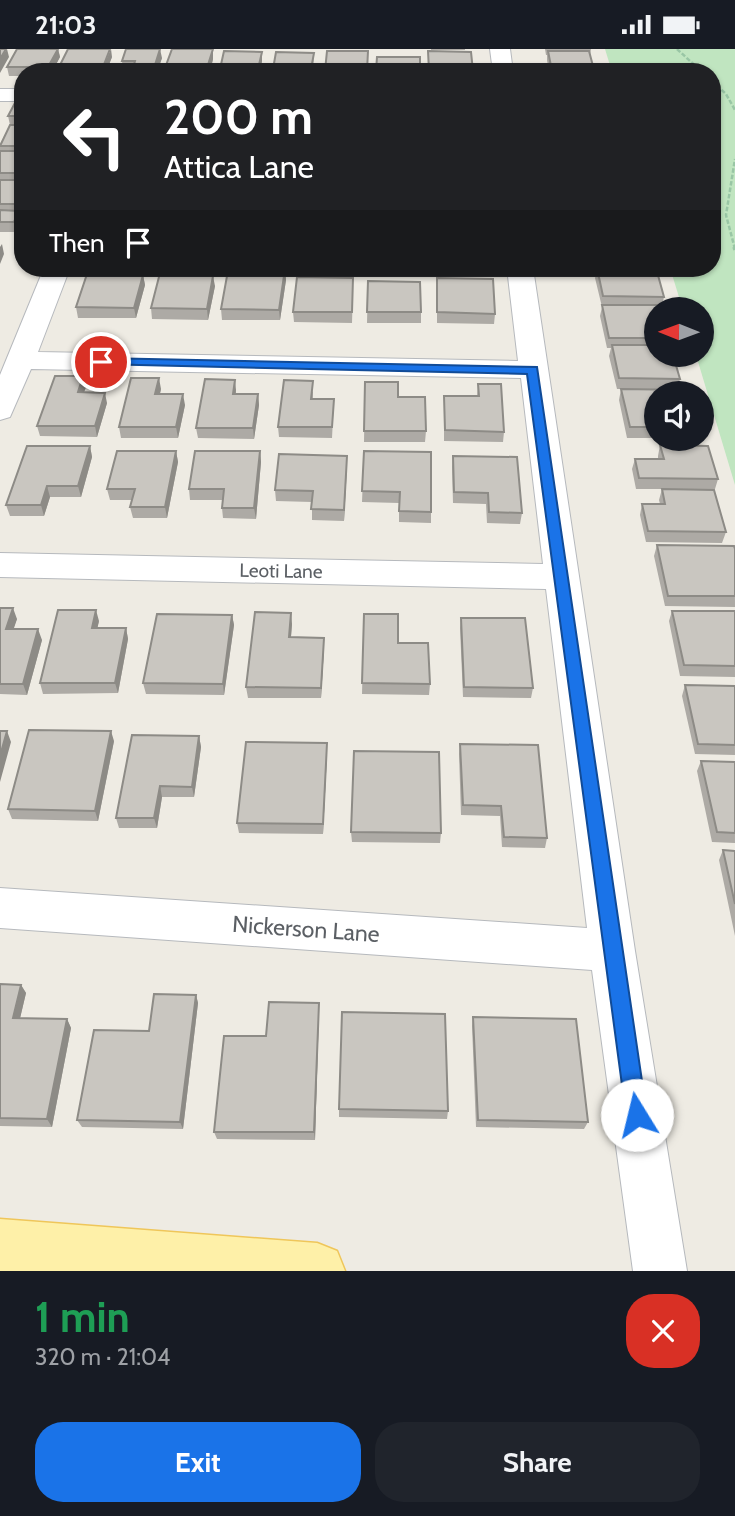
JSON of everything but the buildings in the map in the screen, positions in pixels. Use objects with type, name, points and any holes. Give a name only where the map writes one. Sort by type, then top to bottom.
[{"type":"main road","points":[[0,1247],[317,1271]]},
{"type":"street","points":[[0,411],[53,277]]},
{"type":"street","points":[[521,277],[612,951],[660,1271]]},
{"type":"street","points":[[20,361],[533,370]]},
{"type":"street","name":"Leoti Lane","points":[[0,565],[562,577]]},
{"type":"street","name":"Nickerson Lane","points":[[0,908],[612,951]]},
{"type":"path","points":[[677,49],[692,63]]},
{"type":"path","points":[[721,89],[735,110]]},
{"type":"path","points":[[735,159],[726,215],[735,250]]},
{"type":"green space","points":[[605,49],[735,49],[735,485],[714,415],[714,381],[704,381],[700,367],[714,367],[714,297],[679,297],[673,277],[721,277],[721,63],[609,63]]},
{"type":"route","points":[[101,362],[533,370],[637,1115]]}]
